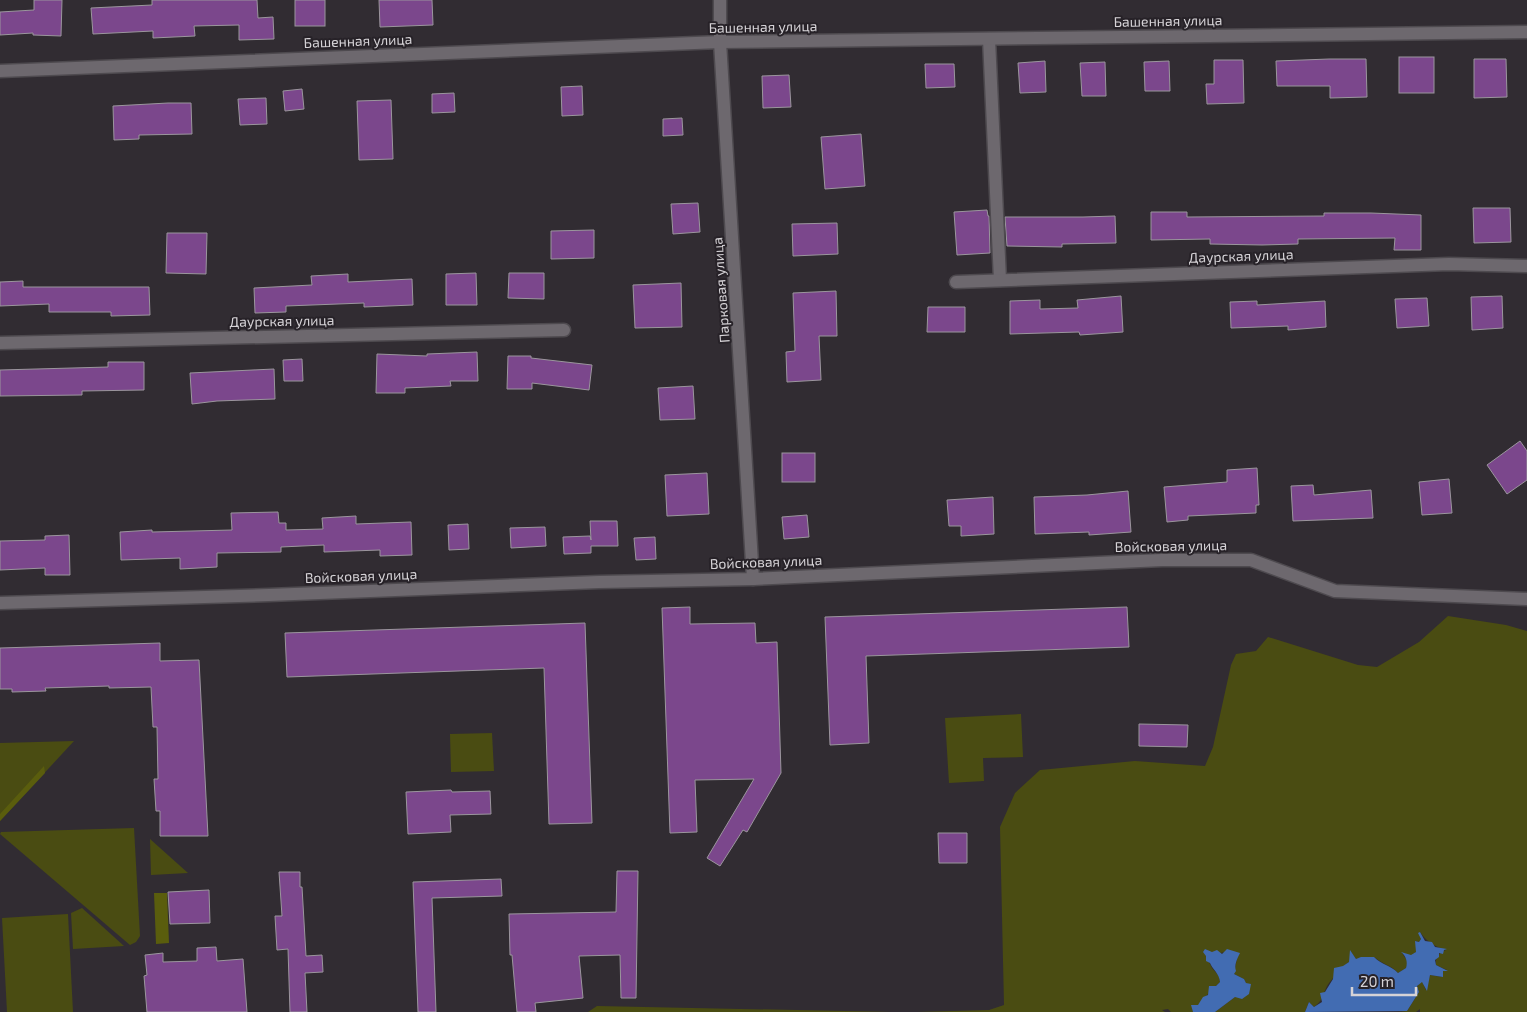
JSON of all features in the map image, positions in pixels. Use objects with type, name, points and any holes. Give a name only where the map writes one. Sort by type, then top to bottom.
[{"type":"street","name":"Парковая улица","points":[[720,0],[720,42],[754,578]]},
{"type":"street","name":"Башенная улица","points":[[0,71],[720,42],[1527,32]]},
{"type":"street","points":[[989,39],[1000,280]]},
{"type":"street","name":"Даурская улица","points":[[956,282],[1449,264],[1527,266]]},
{"type":"street","name":"Даурская улица","points":[[0,343],[564,330]]},
{"type":"street","name":"Войсковая улица","points":[[0,603],[754,578],[1162,560],[1251,560],[1335,591],[1527,599]]},
{"type":"shaded area","points":[[1448,616],[1506,625],[1527,631],[1527,1012],[1420,1012],[1420,1009],[1416,1012],[1398,1012],[1407,1011],[1419,992],[1417,986],[1422,981],[1426,990],[1430,975],[1442,977],[1442,971],[1447,970],[1436,965],[1438,956],[1446,950],[1431,943],[1420,932],[1421,939],[1419,942],[1416,941],[1416,952],[1411,956],[1402,953],[1408,962],[1406,968],[1398,973],[1374,957],[1356,959],[1351,952],[1349,962],[1329,983],[1322,999],[1314,1007],[1309,1002],[1305,1012],[1215,1012],[1235,997],[1246,983],[1244,979],[1234,974],[1237,958],[1225,952],[1206,956],[1212,968],[1219,976],[1220,982],[1198,1006],[1192,1005],[1193,1012],[1171,1012],[1168,1009],[1162,1010],[1165,1012],[917,1012],[989,1010],[1004,1005],[1000,827],[1015,793],[1040,770],[1135,761],[1205,766],[1213,747],[1231,665],[1236,654],[1256,651],[1268,637],[1358,665],[1377,667],[1419,642]]},
{"type":"shaded area","points":[[1021,714],[1023,757],[983,758],[984,781],[949,783],[945,718]]},
{"type":"shaded area","points":[[492,733],[494,771],[451,772],[450,734]]},
{"type":"shaded area","points":[[74,741],[0,821],[0,743]]},
{"type":"shaded area","points":[[44,766],[45,773],[0,821],[0,814]]},
{"type":"shaded area","points":[[134,828],[140,936],[136,942],[130,945],[0,834],[1,832]]},
{"type":"shaded area","points":[[150,839],[188,873],[151,875]]},
{"type":"shaded area","points":[[154,893],[167,893],[169,943],[156,944]]},
{"type":"shaded area","points":[[82,908],[124,946],[73,949],[71,913]]},
{"type":"shaded area","points":[[68,914],[73,1012],[7,1012],[2,918]]},
{"type":"shaded area","points":[[597,1006],[892,1012],[588,1012]]},
{"type":"water","points":[[1420,932],[1425,941],[1432,942],[1435,947],[1447,949],[1444,950],[1443,954],[1439,953],[1439,957],[1435,960],[1436,965],[1448,971],[1443,971],[1443,977],[1430,975],[1427,991],[1422,982],[1417,986],[1419,992],[1407,1011],[1305,1012],[1309,1002],[1314,1007],[1322,1002],[1320,993],[1325,992],[1333,979],[1334,968],[1349,962],[1350,950],[1356,959],[1374,957],[1398,973],[1407,966],[1406,959],[1401,952],[1411,955],[1416,952],[1415,941],[1419,942],[1421,939],[1418,933]]},
{"type":"water","points":[[1205,949],[1212,952],[1217,950],[1222,954],[1227,949],[1240,953],[1234,974],[1244,979],[1246,983],[1251,984],[1249,994],[1242,999],[1235,997],[1215,1012],[1193,1012],[1191,1005],[1198,1005],[1203,997],[1208,995],[1209,986],[1216,986],[1220,982],[1210,963],[1206,961],[1206,956],[1203,952]]},
{"type":"building","points":[[34,0],[62,0],[61,36],[33,35],[33,33],[0,35],[0,12],[34,10]]},
{"type":"building","points":[[152,0],[257,0],[258,18],[273,17],[274,39],[239,40],[239,25],[194,26],[195,36],[153,38],[153,31],[93,34],[91,8],[152,5]]},
{"type":"building","points":[[295,0],[325,0],[325,26],[295,26]]},
{"type":"building","points":[[379,0],[432,0],[433,25],[380,27]]},
{"type":"building","points":[[1399,57],[1434,57],[1434,93],[1399,93]]},
{"type":"building","points":[[1366,59],[1367,97],[1330,98],[1330,86],[1277,86],[1276,61]]},
{"type":"building","points":[[1474,59],[1506,59],[1507,97],[1474,98]]},
{"type":"building","points":[[1214,60],[1243,60],[1244,103],[1207,104],[1206,84],[1214,84]]},
{"type":"building","points":[[1045,61],[1046,92],[1020,93],[1018,63]]},
{"type":"building","points":[[1169,61],[1170,91],[1145,91],[1144,62]]},
{"type":"building","points":[[1105,62],[1106,96],[1082,96],[1080,63]]},
{"type":"building","points":[[925,64],[954,64],[955,87],[926,88]]},
{"type":"building","points":[[789,75],[791,107],[763,108],[762,76]]},
{"type":"building","points":[[582,86],[583,115],[562,116],[561,87]]},
{"type":"building","points":[[302,89],[304,109],[285,111],[283,91]]},
{"type":"building","points":[[454,93],[455,112],[432,113],[432,94]]},
{"type":"building","points":[[266,98],[267,124],[240,125],[238,99]]},
{"type":"building","points":[[391,100],[393,159],[359,160],[357,101]]},
{"type":"building","points":[[191,103],[192,134],[139,135],[139,139],[114,140],[113,106]]},
{"type":"building","points":[[682,118],[683,135],[663,136],[663,119]]},
{"type":"building","points":[[861,134],[865,186],[825,189],[821,137]]},
{"type":"building","points":[[698,203],[700,232],[673,234],[671,204]]},
{"type":"building","points":[[1473,208],[1510,208],[1511,242],[1474,243]]},
{"type":"building","points":[[987,210],[989,216],[990,253],[957,255],[954,212]]},
{"type":"building","points":[[1151,212],[1187,212],[1187,217],[1324,216],[1324,213],[1421,215],[1421,250],[1394,250],[1395,238],[1298,239],[1298,244],[1262,245],[1210,244],[1210,239],[1151,240]]},
{"type":"building","points":[[1115,216],[1116,243],[1062,244],[1062,247],[1007,246],[1005,217]]},
{"type":"building","points":[[837,223],[838,254],[793,256],[792,224]]},
{"type":"building","points":[[594,230],[594,258],[551,259],[551,231]]},
{"type":"building","points":[[167,233],[207,233],[206,274],[166,273]]},
{"type":"building","points":[[476,273],[477,305],[446,305],[446,274]]},
{"type":"building","points":[[509,273],[544,273],[544,299],[508,298]]},
{"type":"building","points":[[348,274],[348,282],[412,279],[413,305],[364,307],[364,303],[286,306],[286,312],[255,313],[254,288],[312,285],[311,276]]},
{"type":"building","points":[[23,281],[23,287],[149,287],[150,315],[111,316],[111,312],[49,312],[49,304],[0,306],[0,282]]},
{"type":"building","points":[[681,283],[682,327],[635,328],[633,285]]},
{"type":"building","points":[[836,291],[837,336],[819,336],[821,380],[787,382],[786,352],[795,351],[793,293]]},
{"type":"building","points":[[1121,296],[1123,332],[1080,335],[1079,332],[1010,334],[1010,301],[1040,300],[1040,309],[1078,308],[1077,300]]},
{"type":"building","points":[[1502,296],[1503,328],[1472,330],[1471,297]]},
{"type":"building","points":[[1427,298],[1429,326],[1397,328],[1395,299]]},
{"type":"building","points":[[1257,301],[1257,305],[1325,301],[1326,327],[1288,330],[1288,326],[1231,328],[1230,302]]},
{"type":"building","points":[[928,307],[965,307],[965,332],[927,332]]},
{"type":"building","points":[[477,352],[478,381],[450,381],[451,386],[405,388],[405,393],[376,393],[377,354],[427,356],[427,354]]},
{"type":"building","points":[[508,356],[531,356],[531,358],[592,365],[589,390],[532,383],[532,389],[507,389]]},
{"type":"building","points":[[302,359],[303,381],[284,381],[283,360]]},
{"type":"building","points":[[108,362],[144,362],[144,390],[82,391],[82,395],[0,396],[0,370],[108,367]]},
{"type":"building","points":[[274,369],[275,399],[192,404],[190,373]]},
{"type":"building","points":[[693,386],[695,419],[660,420],[658,388]]},
{"type":"building","points":[[1520,441],[1527,451],[1527,480],[1507,494],[1487,465]]},
{"type":"building","points":[[782,453],[815,453],[815,482],[782,482]]},
{"type":"building","points":[[1257,468],[1259,505],[1256,505],[1256,513],[1188,516],[1188,520],[1167,522],[1164,487],[1227,482],[1227,470]]},
{"type":"building","points":[[707,473],[709,514],[667,516],[665,475]]},
{"type":"building","points":[[1449,479],[1452,513],[1422,515],[1419,482]]},
{"type":"building","points":[[1313,485],[1314,495],[1371,490],[1373,518],[1293,521],[1291,486]]},
{"type":"building","points":[[1128,491],[1131,532],[1089,535],[1089,532],[1035,534],[1034,497]]},
{"type":"building","points":[[993,497],[994,534],[961,536],[961,526],[949,526],[947,500]]},
{"type":"building","points":[[278,512],[279,523],[286,523],[286,530],[323,529],[322,518],[356,516],[356,524],[411,522],[412,555],[380,556],[380,550],[324,552],[324,545],[281,547],[281,552],[217,553],[217,567],[180,569],[180,558],[121,560],[120,532],[232,530],[231,513]]},
{"type":"building","points":[[807,515],[809,537],[784,539],[782,517]]},
{"type":"building","points":[[590,521],[617,521],[618,546],[591,546],[591,553],[564,554],[563,537],[590,536],[591,540]]},
{"type":"building","points":[[468,524],[469,549],[449,550],[448,525]]},
{"type":"building","points":[[545,527],[546,546],[511,548],[510,528]]},
{"type":"building","points":[[69,535],[70,575],[45,575],[45,568],[0,570],[0,541],[45,540],[45,536]]},
{"type":"building","points":[[655,537],[656,559],[636,560],[634,538]]},
{"type":"building","points":[[690,607],[690,624],[755,623],[756,643],[777,642],[781,773],[747,832],[743,830],[720,866],[707,858],[754,779],[695,780],[697,832],[670,833],[662,608]]},
{"type":"building","points":[[1127,607],[1129,647],[866,656],[869,743],[830,745],[825,617]]},
{"type":"building","points":[[585,623],[592,823],[549,824],[544,668],[287,677],[285,633]]},
{"type":"building","points":[[160,643],[160,661],[199,660],[208,836],[160,836],[160,811],[156,811],[154,779],[158,779],[157,727],[153,727],[151,687],[45,688],[46,691],[12,692],[12,689],[0,689],[0,648]]},
{"type":"building","points":[[1139,724],[1188,725],[1187,747],[1139,746]]},
{"type":"building","points":[[451,790],[452,792],[490,791],[491,814],[450,815],[451,832],[408,834],[406,792]]},
{"type":"building","points":[[938,833],[967,833],[967,863],[939,863]]},
{"type":"building","points":[[617,871],[638,871],[636,998],[621,998],[620,955],[579,956],[583,998],[535,1003],[536,1012],[517,1012],[512,955],[510,955],[509,914],[616,912]]},
{"type":"building","points":[[279,872],[300,872],[306,956],[322,955],[323,972],[305,973],[307,1012],[290,1012],[288,949],[277,950],[275,916],[282,916]]},
{"type":"building","points":[[501,879],[502,896],[432,898],[436,1012],[418,1012],[413,882]]},
{"type":"building","points":[[209,890],[210,923],[170,924],[168,892]]},
{"type":"building","points":[[216,947],[217,961],[243,959],[247,1012],[147,1012],[144,976],[147,975],[145,955],[163,953],[163,962],[197,961],[197,948]]}]
